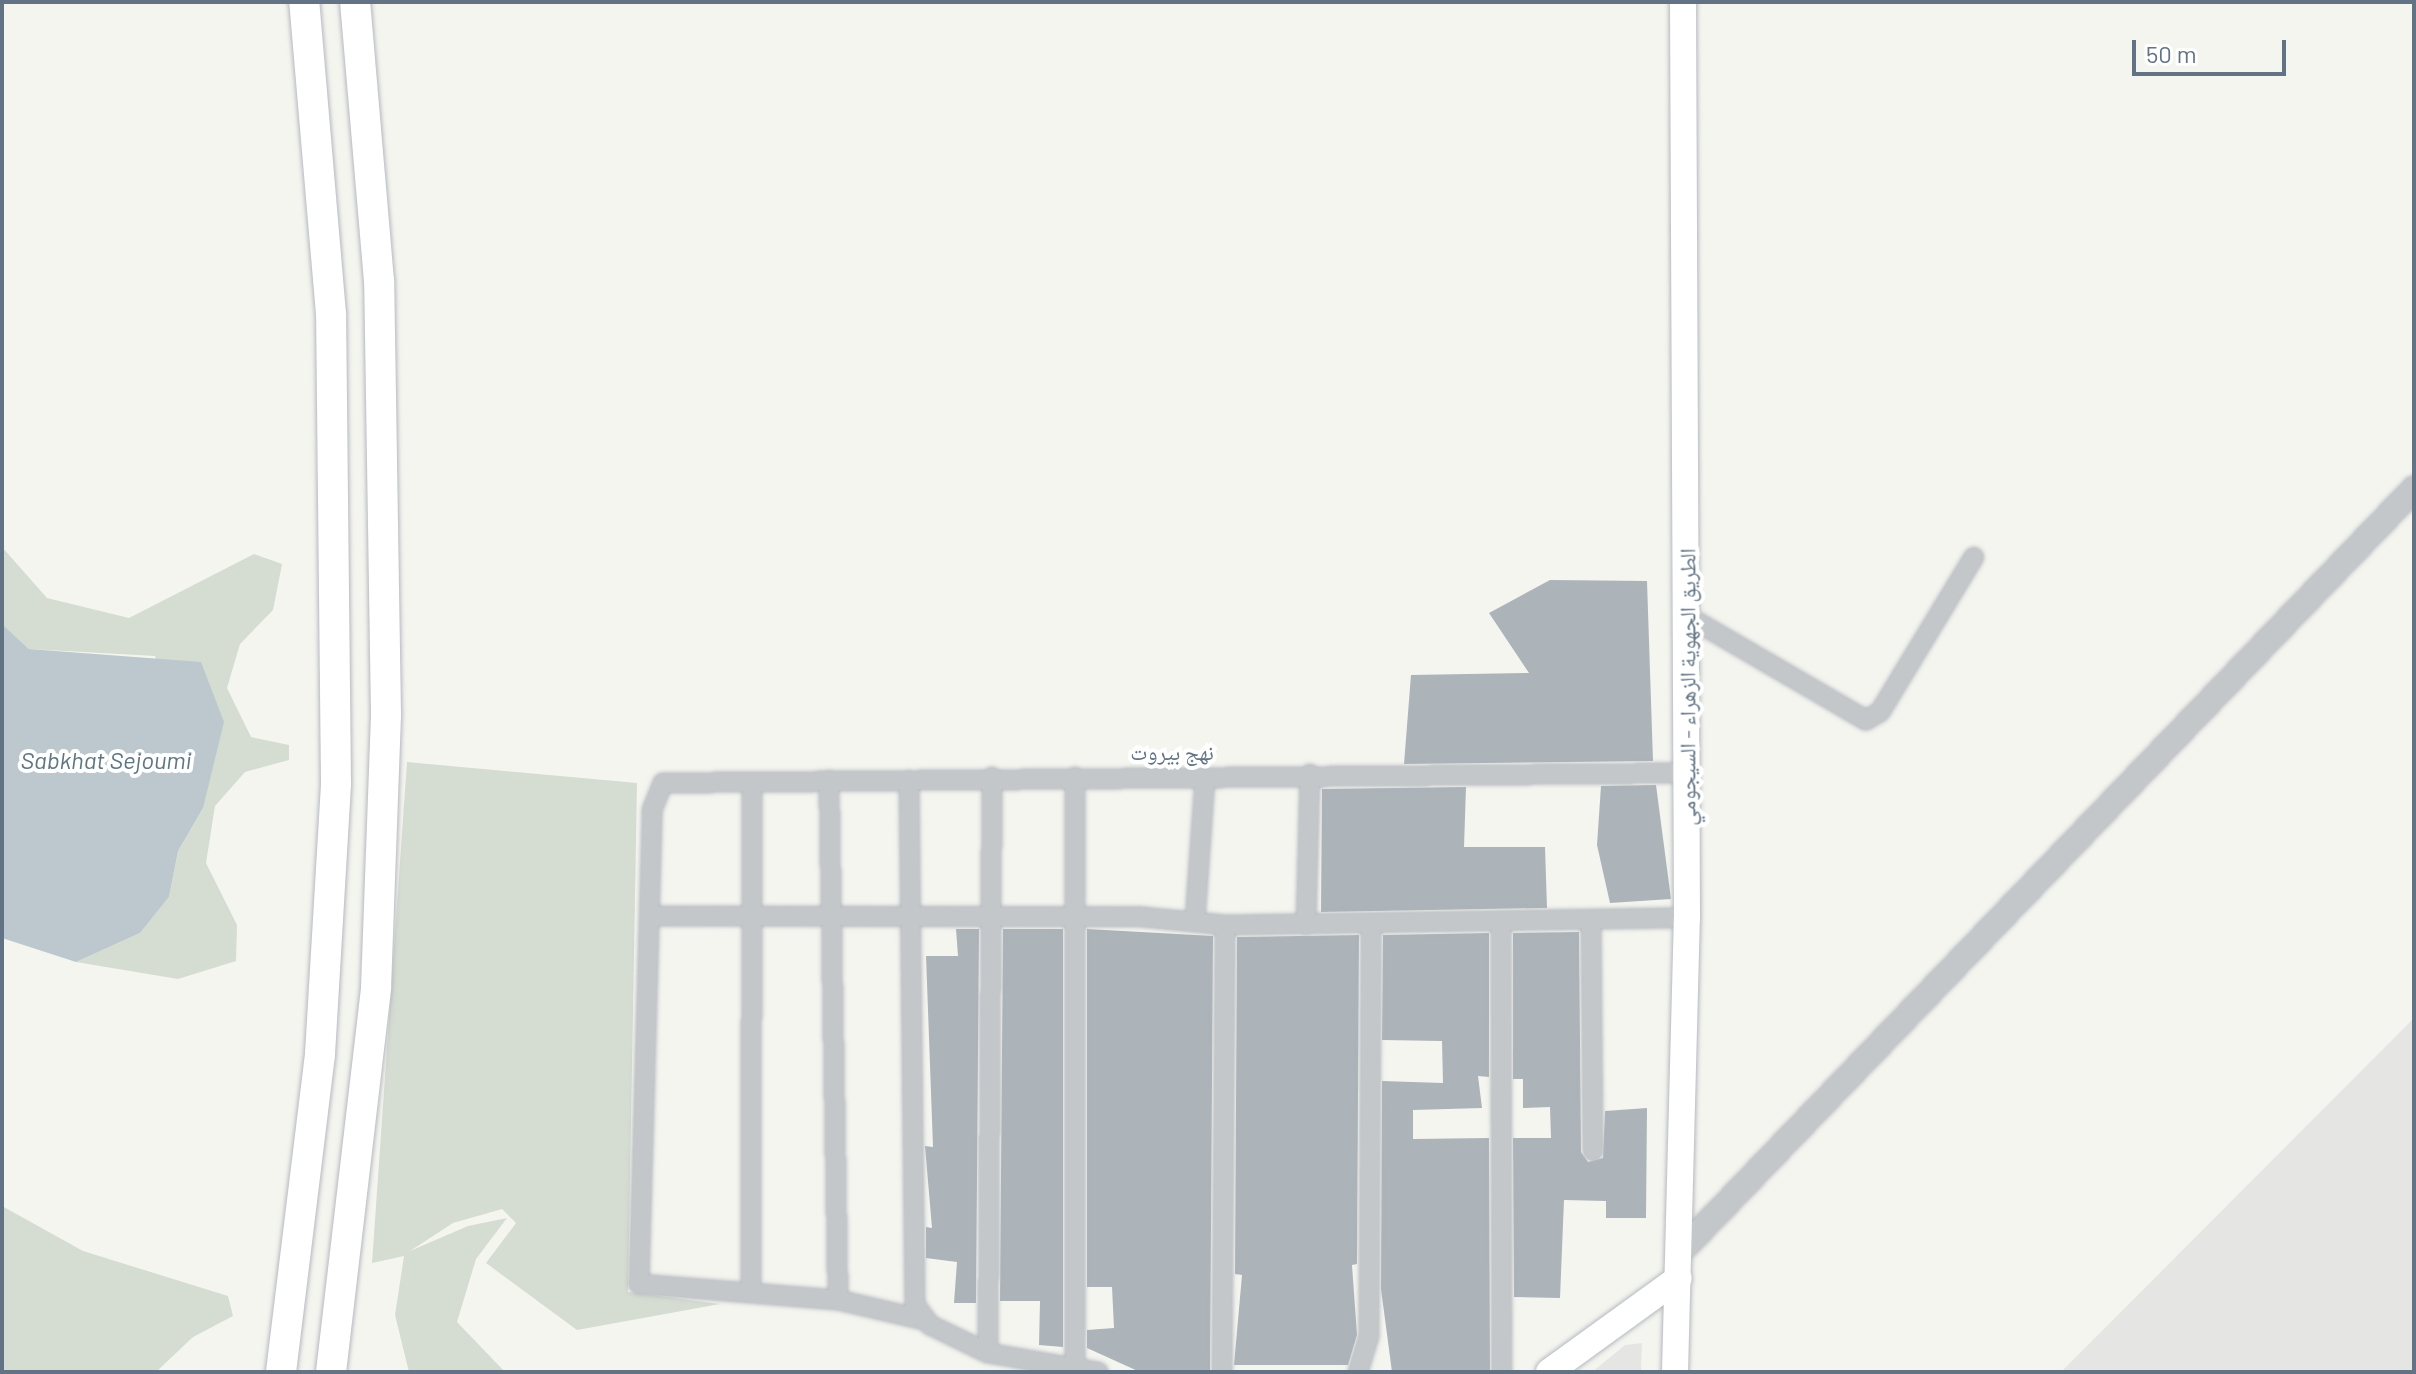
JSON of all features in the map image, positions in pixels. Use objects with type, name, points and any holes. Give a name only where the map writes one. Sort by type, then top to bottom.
[{"type":"highway","points":[[281,1372],[320,1054],[336,784],[331,314],[304,2]]},
{"type":"highway","points":[[331,1372],[376,988],[386,715],[379,281],[355,2]]},
{"type":"main road","name":"الطريق الجهوية الزهراء - السيجومي","points":[[1675,1372],[1687,918],[1683,2]]},
{"type":"main road","points":[[1549,1372],[1680,1265]]},
{"type":"street","points":[[1680,1265],[2414,489]]},
{"type":"street","points":[[1687,616],[1866,720],[1880,712],[1974,557]]},
{"type":"street","name":"نهج بيروت","points":[[650,916],[659,786],[992,777],[1686,773]]},
{"type":"street","points":[[1306,925],[1310,774]]},
{"type":"street","points":[[988,1353],[992,777]]},
{"type":"street","points":[[1075,777],[1075,1367]]},
{"type":"street","points":[[1195,921],[1205,777]]},
{"type":"street","points":[[829,780],[838,1300]]},
{"type":"street","points":[[909,780],[913,920],[914,1293],[924,1320]]},
{"type":"street","points":[[751,1293],[748,919],[752,782]]},
{"type":"street","points":[[1098,1372],[988,1353],[924,1320],[838,1300],[639,1284],[650,916],[831,922],[1073,918],[1195,921],[1225,925],[1371,927],[1687,918]]},
{"type":"street","points":[[1591,922],[1593,1151]]},
{"type":"street","points":[[1222,1372],[1225,925]]},
{"type":"street","points":[[1501,925],[1502,1372]]},
{"type":"street","points":[[1358,1372],[1369,1337],[1371,927]]},
{"type":"shaded area","points":[[2,547],[47,598],[129,618],[254,554],[282,564],[273,610],[240,644],[227,688],[251,737],[289,745],[289,760],[245,772],[215,806],[206,863],[237,925],[236,961],[178,979],[76,962],[140,933],[169,897],[178,851],[203,808],[155,656],[29,649],[2,624]]},
{"type":"shaded area","points":[[407,762],[637,783],[628,1292],[720,1304],[577,1330],[486,1263],[516,1223],[502,1209],[453,1223],[410,1251],[468,1226],[507,1218],[476,1259],[457,1322],[505,1372],[409,1372],[395,1315],[404,1256],[372,1263]]},
{"type":"shaded area","points":[[2414,1018],[2414,1372],[2061,1372]]},
{"type":"shaded area","points":[[2,1206],[83,1251],[228,1296],[233,1316],[193,1337],[156,1372],[2,1372]]},
{"type":"shaded area","points":[[1642,1343],[1641,1372],[1592,1372],[1625,1345]]},
{"type":"water","name":"Sabkhat Sejoumi","points":[[2,624],[29,649],[201,662],[224,722],[203,808],[178,851],[169,897],[140,933],[76,962],[2,938]]},
{"type":"building","points":[[1550,580],[1647,581],[1653,761],[1404,764],[1411,675],[1529,673],[1489,613]]},
{"type":"building","points":[[1656,785],[1671,899],[1610,903],[1597,845],[1601,786]]},
{"type":"building","points":[[1466,787],[1464,847],[1545,847],[1547,908],[1321,912],[1322,789]]},
{"type":"building","points":[[956,929],[979,929],[976,1303],[954,1303],[957,1262],[926,1258],[926,1227],[932,1228],[925,1146],[933,1147],[926,956],[958,956]]},
{"type":"building","points":[[1003,929],[1063,929],[1063,1347],[1039,1345],[1040,1301],[1000,1301]]},
{"type":"building","points":[[1087,929],[1213,936],[1210,1372],[1140,1372],[1087,1348],[1087,1330],[1114,1328],[1112,1287],[1087,1287]]},
{"type":"building","points":[[1579,932],[1581,1152],[1588,1162],[1603,1158],[1605,1111],[1647,1108],[1646,1218],[1606,1218],[1606,1201],[1564,1200],[1560,1298],[1514,1297],[1513,1138],[1551,1138],[1550,1107],[1523,1108],[1523,1079],[1513,1079],[1513,933]]},
{"type":"building","points":[[1489,933],[1489,1077],[1478,1076],[1482,1108],[1413,1110],[1413,1139],[1489,1138],[1490,1372],[1392,1372],[1381,1289],[1382,1081],[1443,1083],[1442,1041],[1382,1040],[1383,935]]},
{"type":"building","points":[[1359,935],[1357,1264],[1352,1265],[1357,1335],[1348,1365],[1234,1365],[1242,1275],[1235,1274],[1237,937]]}]
